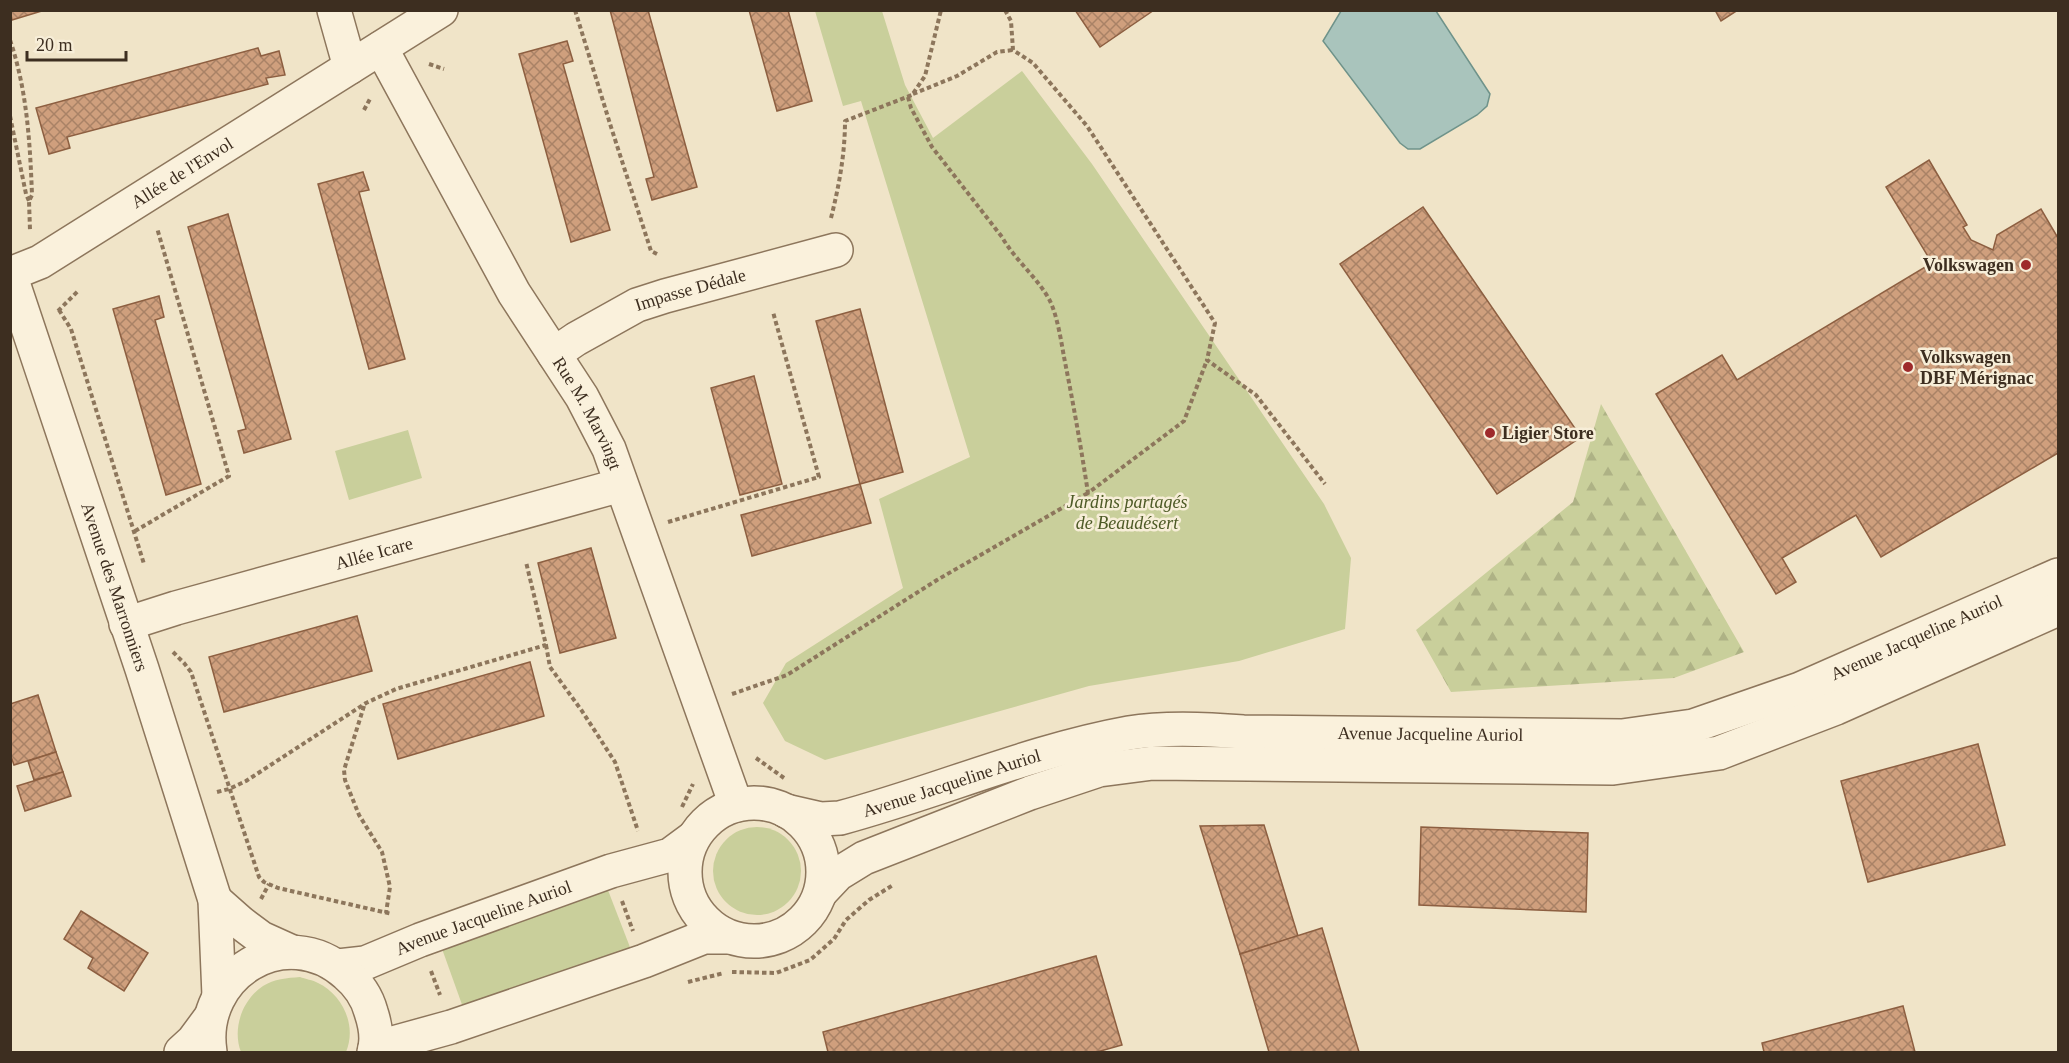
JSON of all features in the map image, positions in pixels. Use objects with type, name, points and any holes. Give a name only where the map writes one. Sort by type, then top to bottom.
[{"type":"street","points":[[333,10],[350,68]]},
{"type":"street","name":"Allée de l'Envol","points":[[10,274],[40,262],[441,10]]},
{"type":"street","name":"Rue M. Marvingt","points":[[381,48],[514,293],[582,397],[609,449],[736,805]]},
{"type":"street","name":"Impasse Dédale","points":[[554,354],[637,305],[836,250]]},
{"type":"street","name":"Avenue des Marronniers","points":[[10,274],[215,900],[214,1007],[208,1039],[210,1053]]},
{"type":"street","name":"Allée Icare","points":[[126,624],[187,605],[621,485]]},
{"type":"street","name":"Avenue Jacqueline Auriol","points":[[786,811],[821,819],[840,818],[1055,749],[1132,733],[1208,729],[1243,732],[1622,736],[1693,726],[1800,689],[2058,575]]},
{"type":"street","name":"Avenue Jacqueline Auriol","points":[[821,892],[838,874],[864,858],[1030,793],[1099,770],[1154,763],[1613,768],[1719,753],[1836,708],[2058,609]]},
{"type":"street","points":[[753,803],[770,805],[786,811],[802,822],[814,837],[821,854],[824,873],[821,892],[812,911],[797,927],[778,938],[762,942],[744,942],[728,937],[697,913],[688,895],[685,876],[686,857],[693,838],[705,823],[719,812],[736,805],[753,803]]},
{"type":"street","name":"Avenue Jacqueline Auriol","points":[[338,966],[365,963],[412,943],[611,871],[670,855],[693,838]]},
{"type":"street","points":[[215,900],[261,938],[292,952],[324,959],[338,966],[356,982],[368,1002],[375,1025],[375,1050],[644,961],[704,937],[728,937]]},
{"type":"street","points":[[181,1053],[193,1041],[232,978],[250,964],[270,955],[292,952]]},
{"type":"path","points":[[576,10],[651,251],[657,254]]},
{"type":"path","points":[[941,10],[925,76],[910,96],[911,108],[932,147],[1002,237],[1010,252],[1034,278],[1050,301],[1061,339],[1088,493]]},
{"type":"path","points":[[1005,10],[1011,21],[1013,50]]},
{"type":"path","points":[[10,40],[20,68],[29,134],[32,195],[29,201],[10,116]]},
{"type":"path","points":[[729,695],[787,675],[937,580],[1088,493],[1184,421],[1207,360],[1215,323],[1087,126],[1033,63],[1013,50],[997,52],[957,76],[845,121],[845,146],[830,222],[836,250]]},
{"type":"path","points":[[135,531],[230,476],[156,222]]},
{"type":"path","points":[[667,522],[819,477],[773,312]]},
{"type":"path","points":[[1207,360],[1256,395],[1325,484]]},
{"type":"path","points":[[526,562],[550,667],[615,762],[640,840]]},
{"type":"path","points":[[217,792],[246,781],[364,705],[396,689],[546,645]]},
{"type":"path","points":[[364,705],[344,770],[345,780],[359,815],[382,852],[390,887],[384,920]]},
{"type":"path","points":[[611,871],[644,961]]},
{"type":"path","points":[[685,983],[715,974],[776,973],[810,960],[834,939],[846,920],[869,900],[895,883]]},
{"type":"path","points":[[430,970],[441,999]]},
{"type":"green space","name":"Jardins partagés de Beaudésert","points":[[815,11],[882,11],[905,85],[933,138],[1022,71],[1092,164],[1324,504],[1351,558],[1345,629],[1239,661],[1089,686],[825,760],[785,741],[763,703],[786,663],[903,588],[879,499],[970,457],[861,101],[843,106]]},
{"type":"green space","points":[[1601,404],[1744,652],[1674,678],[1451,692],[1416,630],[1573,502]]},
{"type":"green space","points":[[408,430],[422,478],[349,500],[335,451]]},
{"type":"green space","points":[[757,827],[774,830],[788,840],[798,854],[801,871],[798,888],[788,902],[774,912],[757,915],[740,912],[726,902],[716,888],[713,871],[716,854],[726,840],[740,830]]},
{"type":"green space","points":[[606,885],[633,955],[465,1013],[441,946]]},
{"type":"green space","points":[[300,977],[327,988],[341,1003],[349,1022],[349,1042],[346,1052],[241,1052],[238,1043],[238,1025],[249,999],[267,984],[281,979]]},
{"type":"water","points":[[1341,11],[1436,11],[1490,94],[1487,106],[1477,115],[1420,149],[1408,149],[1400,143],[1323,41]]},
{"type":"building","points":[[10,10],[45,10],[12,20]]},
{"type":"building","points":[[610,10],[648,10],[697,187],[652,200],[646,179],[654,177]]},
{"type":"building","points":[[749,10],[788,10],[812,101],[777,111]]},
{"type":"building","points":[[1075,10],[1154,10],[1100,47]]},
{"type":"building","points":[[1715,10],[1738,10],[1721,21]]},
{"type":"building","points":[[567,41],[573,61],[563,64],[610,230],[571,242],[519,54]]},
{"type":"building","points":[[258,48],[261,56],[279,51],[285,75],[266,78],[268,84],[67,137],[70,148],[49,154],[36,108]]},
{"type":"building","name":"Volkswagen DBF Mérignac","points":[[1929,160],[1967,225],[1963,227],[1971,240],[1993,250],[1997,235],[2041,209],[2058,238],[2058,453],[1881,557],[1856,515],[1782,558],[1796,582],[1776,594],[1656,394],[1722,355],[1737,380],[1932,263],[1886,187]]},
{"type":"building","points":[[363,172],[369,190],[359,192],[405,359],[369,369],[318,184]]},
{"type":"building","points":[[1423,207],[1581,437],[1497,494],[1340,264]]},
{"type":"building","points":[[228,214],[291,439],[244,453],[238,431],[246,429],[188,227]]},
{"type":"building","points":[[159,296],[164,317],[155,320],[201,484],[166,495],[113,309]]},
{"type":"building","points":[[860,309],[903,472],[860,484],[816,321]]},
{"type":"building","points":[[754,376],[782,484],[740,495],[711,388]]},
{"type":"building","points":[[860,484],[871,523],[752,556],[741,515]]},
{"type":"building","points":[[591,548],[616,638],[560,653],[538,563]]},
{"type":"building","points":[[357,616],[372,671],[224,712],[209,657]]},
{"type":"building","points":[[530,662],[544,716],[398,759],[383,704]]},
{"type":"building","points":[[38,695],[56,752],[14,765],[10,754],[10,704]]},
{"type":"building","points":[[1978,744],[2005,845],[1868,882],[1841,781]]},
{"type":"building","points":[[56,752],[63,772],[34,780],[28,761]]},
{"type":"building","points":[[63,772],[71,796],[25,811],[17,786]]},
{"type":"building","points":[[1264,825],[1298,936],[1240,954],[1200,826]]},
{"type":"building","points":[[1421,827],[1588,833],[1586,912],[1419,905]]},
{"type":"building","points":[[81,911],[148,953],[124,991],[88,968],[93,958],[64,939]]},
{"type":"building","points":[[1322,928],[1359,1052],[1269,1052],[1240,954]]},
{"type":"building","points":[[1096,956],[1122,1045],[1097,1052],[828,1052],[823,1032]]},
{"type":"building","points":[[1903,1006],[1915,1052],[1764,1052],[1762,1043]]},
{"type":"place","name":"Volkswagen","points":[[2026,265]]},
{"type":"place","name":"Volkswagen DBF Mérignac","points":[[1908,367]]},
{"type":"place","name":"Ligier Store","points":[[1490,433]]}]
